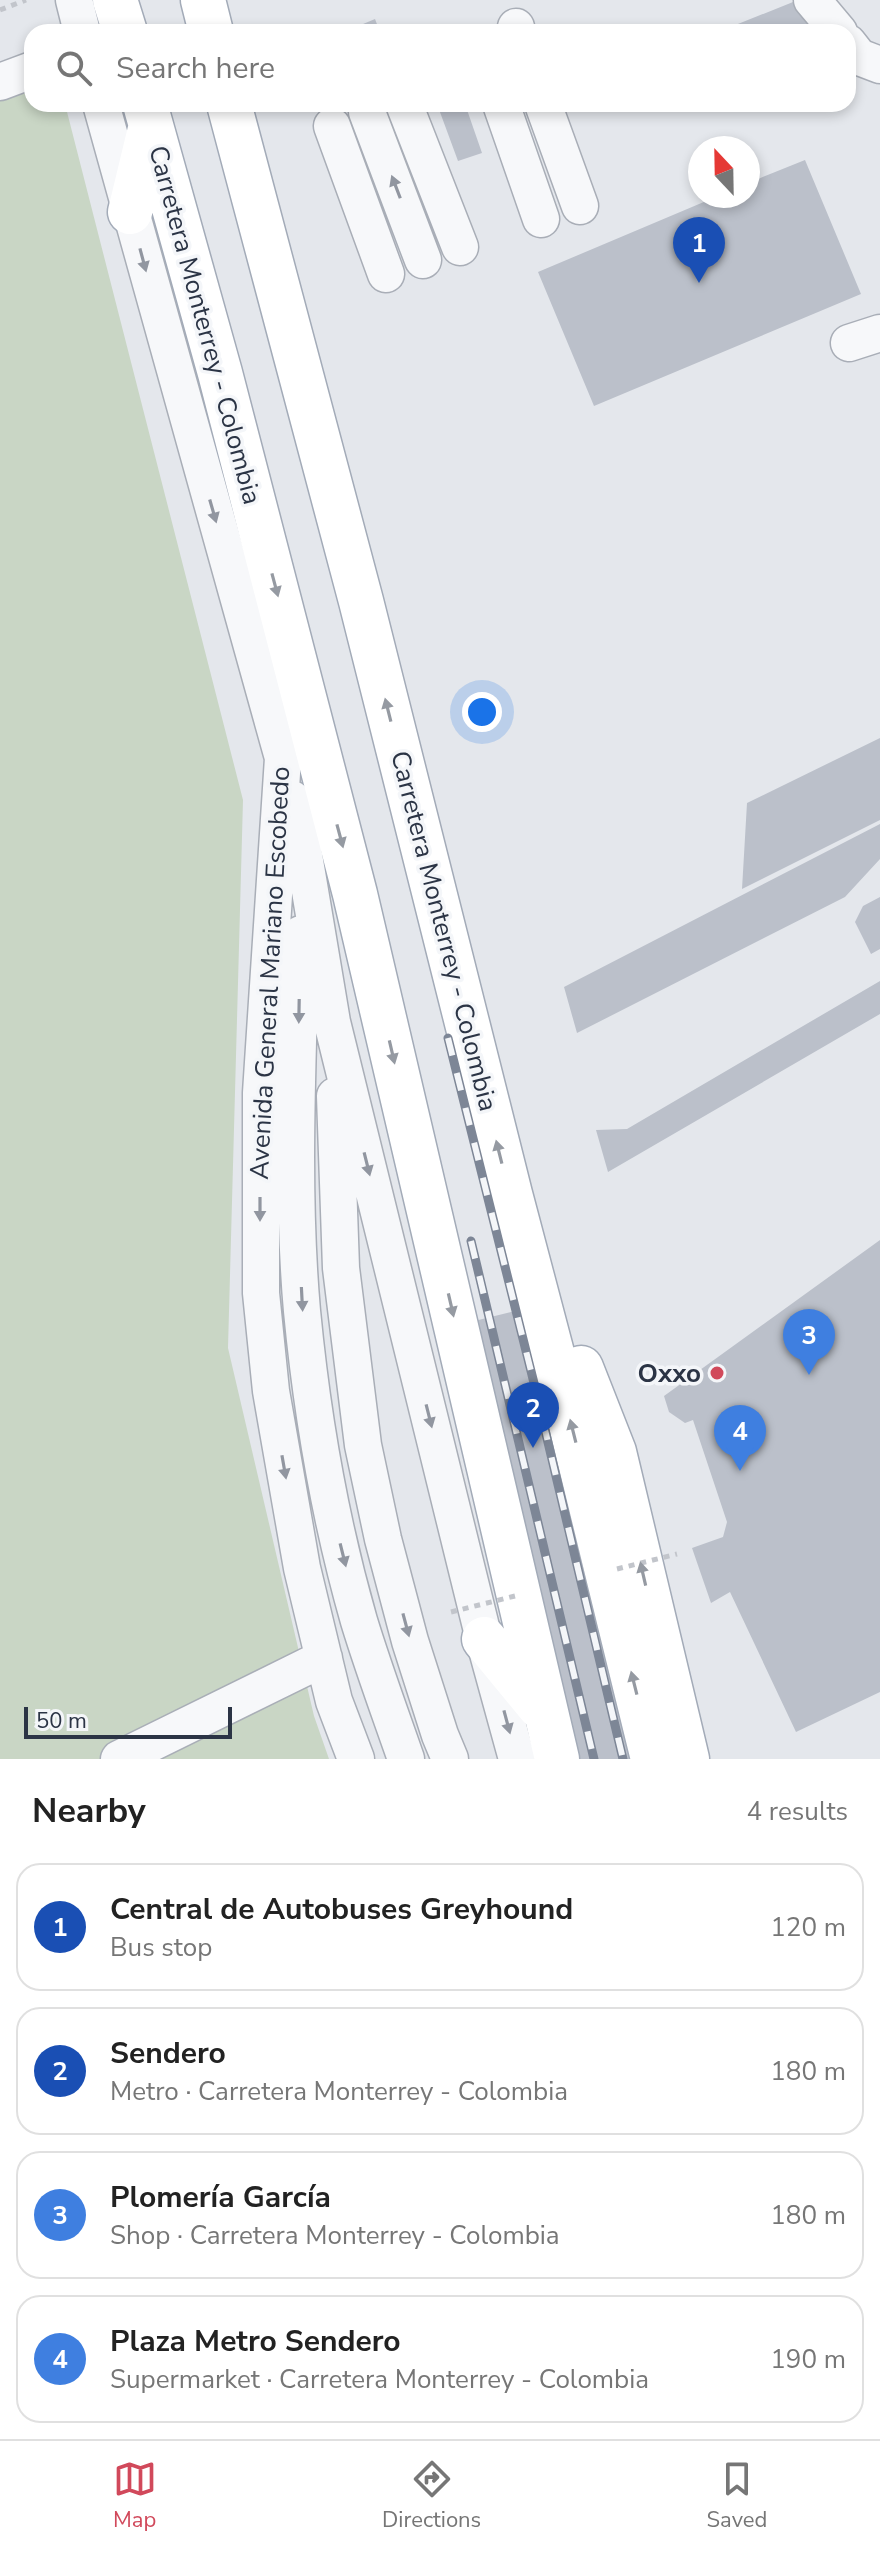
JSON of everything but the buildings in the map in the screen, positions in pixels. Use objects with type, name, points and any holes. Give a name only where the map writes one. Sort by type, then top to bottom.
[{"type":"main road","points":[[203,0],[209,24]]},
{"type":"main road","name":"Carretera Monterrey - Colombia","points":[[231,112],[361,601],[653,1759]]},
{"type":"main road","points":[[130,212],[148,115]]},
{"type":"main road","name":"Carretera Monterrey - Colombia","points":[[148,115],[220,373],[355,894],[499,1509],[546,1738],[557,1759]]},
{"type":"main road","points":[[510,1194],[614,1452],[687,1759]]},
{"type":"main road","points":[[499,1509],[537,1577],[584,1759]]},
{"type":"main road","points":[[468,1625],[546,1738]]},
{"type":"street","points":[[812,0],[832,24]]},
{"type":"street","points":[[92,24],[108,11]]},
{"type":"street","points":[[856,53],[880,65]]},
{"type":"street","points":[[0,82],[24,73]]},
{"type":"street","name":"Avenida General Mariano Escobedo","points":[[103,112],[283,758],[261,1093],[261,1293],[271,1391],[302,1568],[334,1701],[356,1759]]},
{"type":"street","points":[[367,112],[423,260]]},
{"type":"street","points":[[407,112],[460,247]]},
{"type":"street","points":[[504,112],[541,219]]},
{"type":"street","points":[[546,112],[580,206]]},
{"type":"street","points":[[332,126],[386,274]]},
{"type":"street","points":[[283,758],[303,849],[332,1022],[468,1625],[517,1759]]},
{"type":"street","points":[[303,849],[296,1162],[302,1309],[330,1505],[359,1620],[406,1759]]},
{"type":"street","points":[[332,1022],[341,1268],[363,1445],[383,1539],[410,1641],[450,1759]]},
{"type":"street","points":[[119,1759],[172,1748],[324,1658]]},
{"type":"path","points":[[0,10],[26,0]]},
{"type":"path","points":[[617,1569],[677,1554]]},
{"type":"path","points":[[468,1625],[515,1596]]},
{"type":"green space","points":[[24,92],[24,112],[67,112],[243,800],[228,1348],[314,1716],[329,1759],[0,1759],[0,101]]},
{"type":"railway","points":[[448,1038],[623,1759]]},
{"type":"railway","points":[[471,1241],[594,1759]]},
{"type":"place","name":"Central de Autobuses Greyhound","points":[[699,283]]},
{"type":"place","name":"Oxxo","points":[[717,1373]]},
{"type":"place","name":"Plomería García","points":[[809,1375]]},
{"type":"place","name":"Sendero","points":[[533,1448]]},
{"type":"place","name":"Plaza Metro Sendero","points":[[740,1471]]}]
